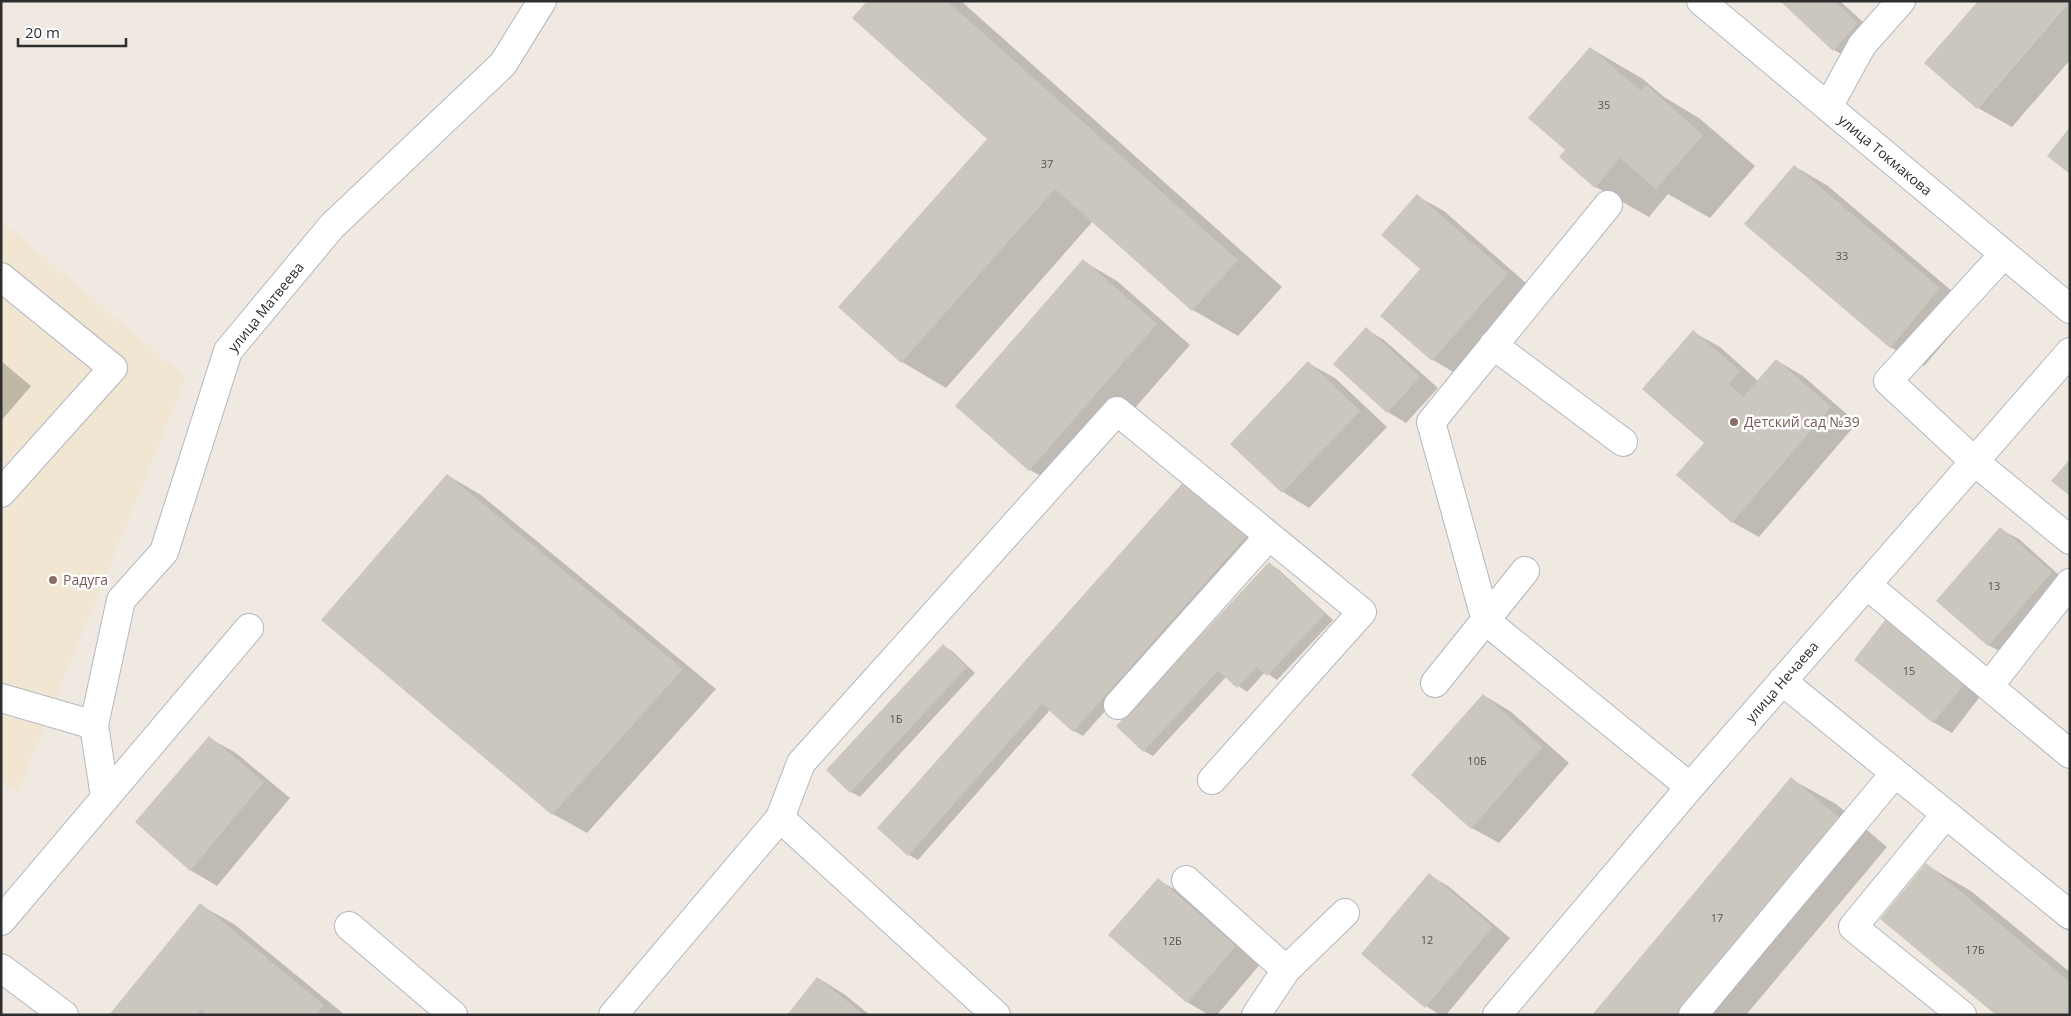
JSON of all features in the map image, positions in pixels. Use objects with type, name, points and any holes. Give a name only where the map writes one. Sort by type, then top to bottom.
[{"type":"street","name":"улица Матвеева","points":[[105,797],[94,725],[121,600],[164,552],[228,351],[332,226],[503,64],[542,1]]},
{"type":"street","name":"улица Токмакова","points":[[1701,1],[2070,309]]},
{"type":"street","points":[[1828,107],[1862,45],[1901,1]]},
{"type":"street","points":[[1608,205],[1431,422],[1486,620],[1690,788]]},
{"type":"street","points":[[2003,255],[1888,381],[1975,462],[2070,540]]},
{"type":"street","points":[[1,277],[113,368],[1,494]]},
{"type":"street","points":[[1493,345],[1623,442]]},
{"type":"street","name":"улица Нечаева","points":[[1496,1015],[1782,681],[2070,352]]},
{"type":"street","points":[[613,1015],[780,818],[801,763],[1117,411],[1362,612],[1212,780]]},
{"type":"street","points":[[1118,705],[1269,536]]},
{"type":"street","points":[[1435,683],[1525,571]]},
{"type":"street","points":[[1989,686],[2070,584]]},
{"type":"street","points":[[1867,585],[2070,754]]},
{"type":"street","points":[[1,921],[248,628]]},
{"type":"street","points":[[1782,681],[2070,915]]},
{"type":"street","points":[[1,698],[94,725]]},
{"type":"street","points":[[1693,1015],[1895,773]]},
{"type":"street","points":[[1946,814],[1853,927],[1962,1015]]},
{"type":"street","points":[[780,818],[996,1015]]},
{"type":"street","points":[[1186,880],[1286,970]]},
{"type":"street","points":[[1256,1015],[1286,970],[1345,913]]},
{"type":"street","points":[[349,926],[454,1015]]},
{"type":"street","points":[[1,968],[64,1015]]},
{"type":"shaded area","name":"Радуга","points":[[1,221],[186,378],[18,792],[1,782]]},
{"type":"building","points":[[867,1],[947,1],[1238,260],[1192,311],[1055,189],[901,363],[838,307],[987,139],[852,18]]},
{"type":"building","points":[[1780,1],[1834,1],[1858,23],[1833,51]]},
{"type":"building","points":[[1978,1],[2070,1],[1977,109],[1924,63]]},
{"type":"building","points":[[1590,47],[1641,91],[1646,85],[1703,135],[1656,189],[1620,158],[1595,188],[1559,157],[1565,150],[1528,118]]},
{"type":"building","points":[[2070,127],[2070,174],[2047,156]]},
{"type":"building","points":[[1794,165],[1940,288],[1890,348],[1744,224]]},
{"type":"building","points":[[1417,194],[1508,274],[1432,361],[1380,316],[1420,269],[1381,235]]},
{"type":"building","points":[[1083,259],[1157,324],[1029,471],[955,406]]},
{"type":"building","points":[[1366,327],[1420,377],[1387,413],[1333,364]]},
{"type":"building","points":[[1693,330],[1740,371],[1729,384],[1743,397],[1776,359],[1831,407],[1732,523],[1676,475],[1704,443],[1642,389]]},
{"type":"building","points":[[1308,361],[1360,411],[1282,493],[1230,444]]},
{"type":"building","points":[[2070,459],[2070,496],[2051,481]]},
{"type":"building","points":[[447,474],[683,669],[552,815],[321,620]]},
{"type":"building","points":[[1187,478],[1249,533],[1073,732],[1042,704],[908,856],[877,828]]},
{"type":"building","points":[[2000,527],[2052,572],[1988,646],[1936,601]]},
{"type":"building","points":[[1269,562],[1325,614],[1267,676],[1257,667],[1237,688],[1218,671],[1143,752],[1116,726]]},
{"type":"building","points":[[1886,619],[1965,683],[1933,723],[1854,660]]},
{"type":"building","points":[[943,644],[967,667],[850,793],[826,770]]},
{"type":"building","points":[[1483,694],[1543,747],[1471,829],[1411,775]]},
{"type":"building","points":[[209,736],[264,782],[190,871],[135,822]]},
{"type":"building","points":[[1791,777],[1843,821],[1680,1015],[1592,1015]]},
{"type":"building","points":[[1926,863],[2070,982],[2070,1015],[1996,1015],[1880,919]]},
{"type":"building","points":[[1429,873],[1493,927],[1425,1008],[1361,954]]},
{"type":"building","points":[[1158,878],[1236,946],[1187,1003],[1108,935]]},
{"type":"building","points":[[200,903],[324,1005],[316,1015],[208,1015],[201,1009],[196,1015],[109,1015]]},
{"type":"building","points":[[817,977],[864,1015],[787,1015]]},
{"type":"place","name":"Детский сад №39","points":[[1734,422]]},
{"type":"place","name":"Радуга","points":[[53,580]]}]
